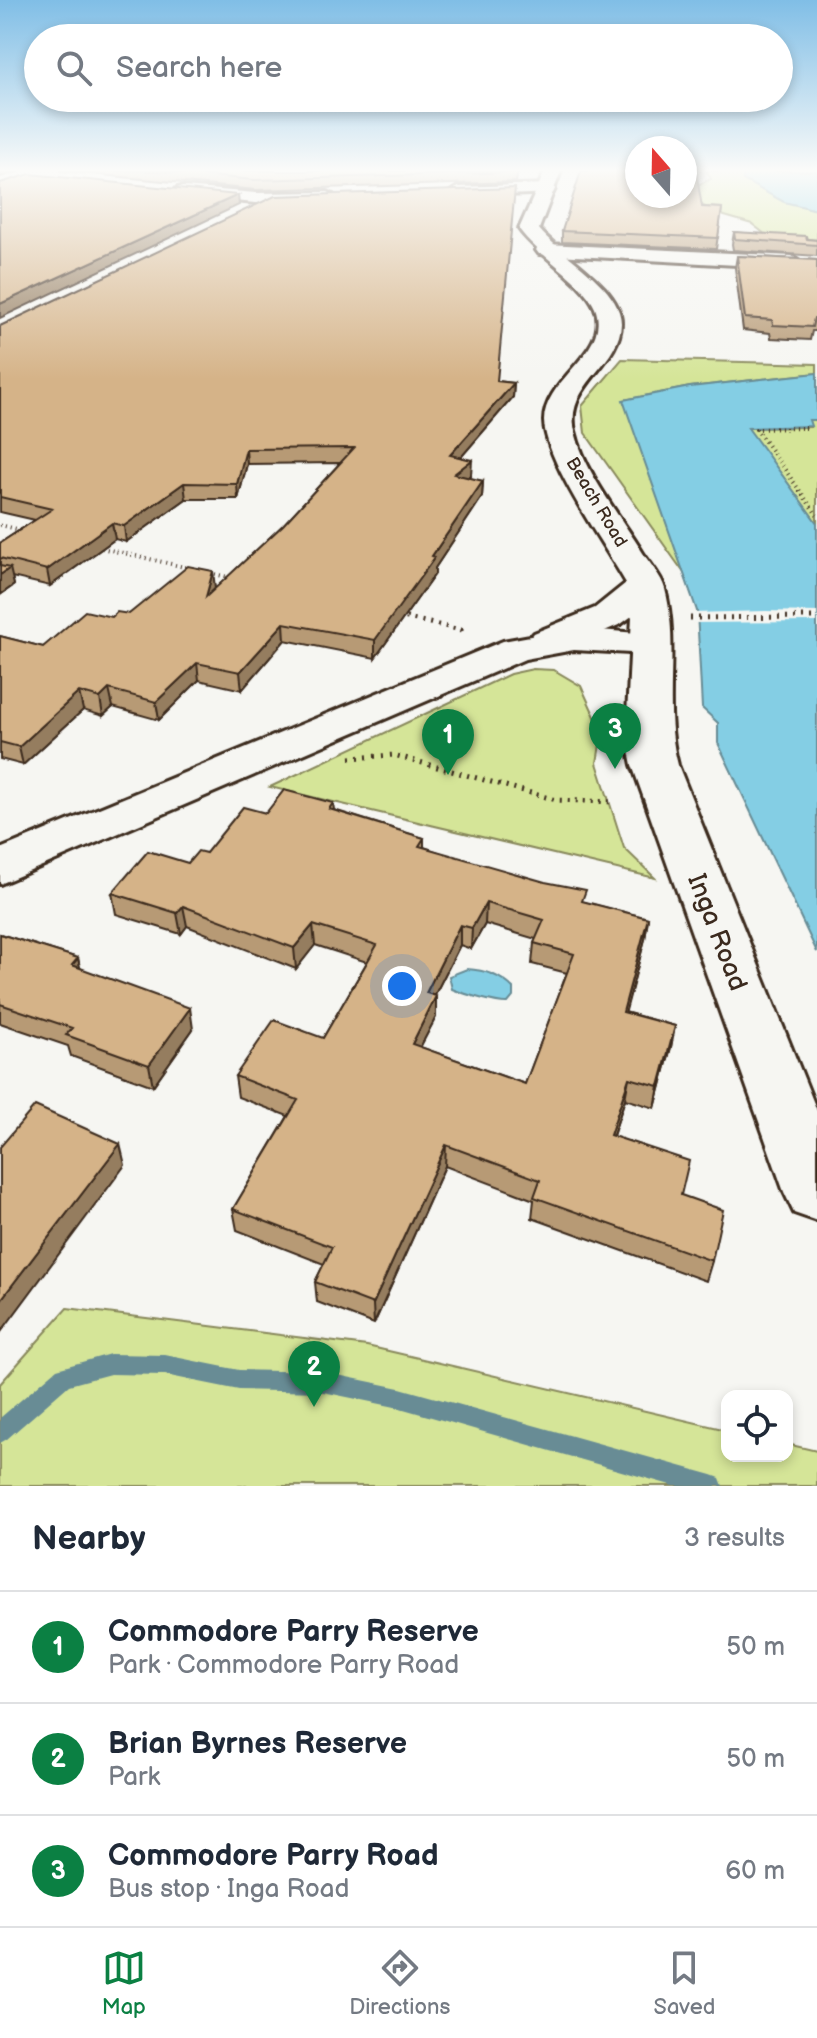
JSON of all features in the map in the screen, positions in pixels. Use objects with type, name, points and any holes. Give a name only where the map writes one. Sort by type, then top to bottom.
[{"type":"main road","name":"Beach Road","points":[[538,240],[595,292],[607,309],[611,324],[602,345],[560,405],[558,422],[571,461],[646,586],[651,619],[649,655]]},
{"type":"main road","points":[[548,641],[608,616],[646,586]]},
{"type":"main road","name":"Inga Road","points":[[649,655],[648,736],[655,765],[817,1192]]},
{"type":"street","points":[[546,250],[815,263]]},
{"type":"street","points":[[9,861],[484,662],[548,641],[601,639],[649,655]]},
{"type":"street","points":[[484,662],[527,652],[649,655]]},
{"type":"path","points":[[806,428],[756,429],[817,515]]},
{"type":"path","points":[[0,525],[31,532]]},
{"type":"path","points":[[92,546],[246,581]]},
{"type":"path","points":[[384,613],[461,630],[484,662]]},
{"type":"path","points":[[692,618],[817,617]]},
{"type":"path","points":[[291,742],[335,757],[394,755],[422,761],[465,777],[503,784],[556,800],[615,802]]},
{"type":"green space","points":[[773,240],[817,240],[817,246],[778,244]]},
{"type":"green space","points":[[622,359],[817,364],[817,373],[690,387],[624,400],[684,573],[585,433],[582,406]]},
{"type":"green space","points":[[808,420],[817,420],[817,523],[747,428],[810,427]]},
{"type":"green space","points":[[533,669],[554,670],[581,686],[602,732],[597,763],[624,848],[655,878],[270,787],[510,674]]},
{"type":"green space","points":[[67,1308],[367,1346],[721,1429],[721,1462],[793,1462],[793,1445],[817,1451],[817,1486],[0,1486],[0,1384]]},
{"type":"water","points":[[817,373],[817,420],[809,420],[811,426],[748,428],[817,523],[817,952],[718,743],[718,723],[702,708],[697,611],[623,400],[690,387]]},
{"type":"water","points":[[467,969],[486,972],[503,980],[513,988],[513,997],[508,1003],[503,1003],[452,989],[449,976]]},
{"type":"pier","points":[[817,612],[817,622],[693,623],[693,613]]},
{"type":"building","points":[[0,240],[139,240],[0,304]]},
{"type":"building","points":[[181,240],[510,240],[497,381],[514,383],[450,455],[472,460],[454,474],[483,481],[432,556],[435,557],[375,640],[284,623],[240,672],[197,663],[156,702],[109,689],[100,698],[79,692],[19,747],[0,742],[0,636],[43,647],[85,611],[112,617],[117,612],[129,614],[188,566],[213,571],[206,597],[283,525],[354,448],[246,449],[237,484],[184,483],[124,526],[112,523],[47,570],[0,558],[0,543],[52,509],[0,497],[0,326]]},
{"type":"building","points":[[753,240],[817,240],[817,245]]},
{"type":"building","points":[[737,256],[817,260],[817,318],[814,318],[812,327],[773,325],[772,320],[745,318]]},
{"type":"building","points":[[0,566],[10,568],[0,575]]},
{"type":"building","points":[[284,790],[333,803],[329,809],[424,838],[419,846],[545,882],[586,890],[582,901],[648,918],[623,1012],[675,1026],[659,1086],[629,1078],[610,1135],[689,1161],[681,1195],[723,1210],[712,1261],[534,1197],[540,1180],[446,1145],[373,1304],[315,1282],[332,1247],[233,1209],[298,1100],[235,1076],[274,1020],[323,1038],[377,945],[313,925],[294,948],[183,906],[177,913],[112,893],[148,851],[188,863],[198,851],[206,853],[243,807],[266,813]],"holes":[[[486,903],[544,920],[534,943],[574,954],[525,1084],[412,1044],[436,996],[426,993],[460,925],[472,928]]]},
{"type":"building","points":[[0,934],[78,958],[72,965],[190,1008],[149,1065],[66,1035],[72,1028],[0,1004]]},
{"type":"building","points":[[35,1106],[120,1144],[0,1301],[0,1147]]},
{"type":"waterway","points":[[0,1432],[64,1376],[110,1364],[165,1365],[239,1380],[323,1382],[400,1398],[712,1486]]},
{"type":"place","name":"Commodore Parry Road","points":[[615,769]]},
{"type":"place","name":"Commodore Parry Reserve","points":[[448,775]]},
{"type":"place","name":"Brian Byrnes Reserve","points":[[314,1407]]}]
